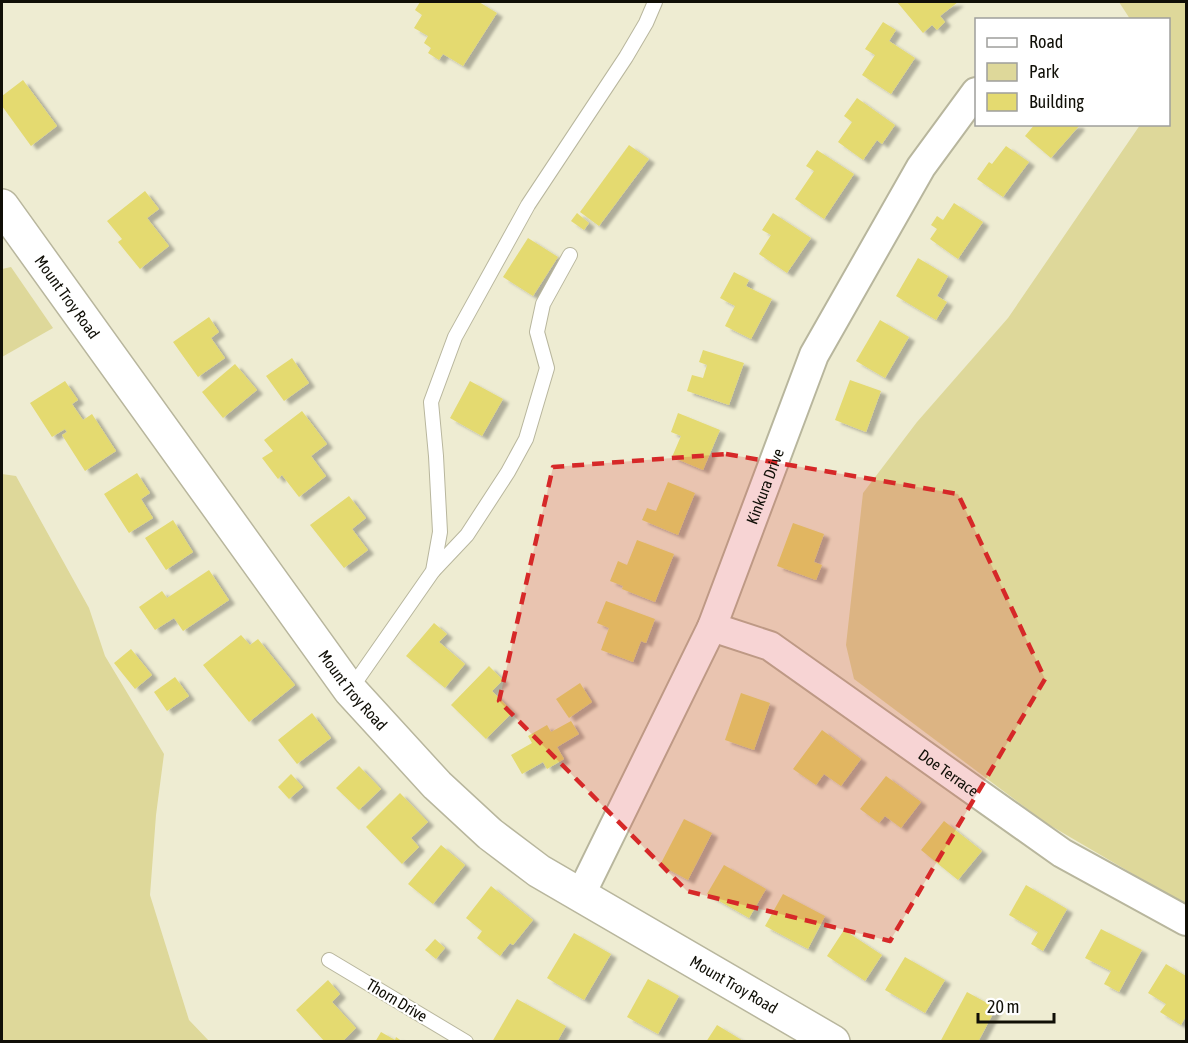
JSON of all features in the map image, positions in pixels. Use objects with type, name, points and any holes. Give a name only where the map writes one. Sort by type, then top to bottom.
[{"type":"street","name":"Kinkura Drive","points":[[580,896],[712,627],[814,355],[921,166],[975,93]]},
{"type":"street","name":"Mount Troy Road","points":[[5,216],[350,690],[438,785],[490,834],[539,871],[833,1041]]},
{"type":"street","name":"Doe Terrace","points":[[712,627],[770,646],[1062,853],[1186,921]]},
{"type":"lane","points":[[434,571],[440,532],[436,456],[430,402],[455,336],[528,205],[626,57],[656,2]]},
{"type":"lane","points":[[350,690],[434,571],[467,536],[526,439],[547,368],[537,332],[543,304],[570,255]]},
{"type":"lane","name":"Thorn Drive","points":[[328,960],[466,1041]]},
{"type":"highlighted area","points":[[726,454],[958,494],[1045,679],[890,941],[687,891],[499,701],[553,467]]},
{"type":"green space","points":[[1119,2],[1186,2],[1186,905],[1046,823],[854,679],[846,645],[863,493],[917,422],[1008,318],[1139,126],[1170,126],[1170,18],[1129,18]]},
{"type":"green space","points":[[11,267],[53,328],[2,357],[2,269]]},
{"type":"green space","points":[[2,474],[16,476],[89,608],[105,656],[164,754],[156,815],[150,895],[189,1020],[209,1041],[2,1041]]},
{"type":"building","points":[[420,2],[479,2],[497,13],[463,66],[443,54],[439,60],[428,53],[431,48],[424,43],[428,36],[414,28],[422,15],[415,10]]},
{"type":"building","points":[[897,2],[958,2],[940,16],[945,22],[937,30],[932,25],[923,33]]},
{"type":"building","points":[[883,22],[896,30],[889,41],[915,58],[891,94],[862,75],[875,55],[865,49]]},
{"type":"building","points":[[23,80],[57,126],[31,146],[2,106],[2,96]]},
{"type":"building","points":[[857,98],[895,125],[882,144],[877,140],[863,160],[838,142],[852,122],[844,116]]},
{"type":"building","points":[[1033,126],[1079,126],[1051,158],[1025,136]]},
{"type":"building","points":[[629,145],[649,159],[599,226],[580,212]]},
{"type":"building","points":[[1006,146],[1029,162],[1003,197],[977,179],[989,162],[992,164]]},
{"type":"building","points":[[817,150],[854,174],[824,219],[795,199],[814,171],[806,166]]},
{"type":"building","points":[[145,191],[159,209],[147,218],[169,246],[140,269],[118,242],[122,239],[107,221]]},
{"type":"building","points":[[954,203],[983,222],[958,259],[930,239],[937,229],[931,225],[937,216],[943,220]]},
{"type":"building","points":[[577,213],[589,223],[584,230],[571,221]]},
{"type":"building","points":[[773,213],[811,238],[787,273],[759,254],[771,235],[762,230]]},
{"type":"building","points":[[528,238],[558,257],[533,296],[503,277]]},
{"type":"building","points":[[918,258],[948,276],[937,296],[947,302],[936,320],[896,296]]},
{"type":"building","points":[[734,272],[749,280],[746,286],[772,299],[751,339],[725,326],[735,306],[720,298]]},
{"type":"building","points":[[209,317],[219,332],[211,338],[225,358],[198,377],[173,342]]},
{"type":"building","points":[[880,320],[909,337],[885,378],[856,361]]},
{"type":"building","points":[[703,350],[744,363],[729,405],[687,391],[692,375],[703,378],[707,365],[699,362]]},
{"type":"building","points":[[292,358],[309,383],[284,401],[266,376]]},
{"type":"building","points":[[235,364],[257,390],[223,418],[202,392]]},
{"type":"building","points":[[850,380],[881,391],[866,432],[835,420]]},
{"type":"building","points":[[65,381],[78,400],[72,404],[83,420],[92,414],[116,451],[85,471],[62,435],[67,432],[65,429],[52,437],[30,403]]},
{"type":"building","points":[[470,381],[503,399],[482,436],[450,418]]},
{"type":"building","points":[[302,411],[327,444],[311,456],[326,476],[299,497],[282,475],[278,479],[262,458],[273,451],[264,440]]},
{"type":"building","points":[[678,413],[720,430],[703,470],[672,457],[681,436],[671,432]]},
{"type":"building","points":[[137,473],[150,493],[141,499],[153,518],[129,533],[104,494]]},
{"type":"building","points":[[668,482],[695,493],[678,535],[642,520],[647,508],[656,511]]},
{"type":"building","points":[[349,496],[366,518],[352,529],[368,550],[344,568],[310,525]]},
{"type":"building","points":[[173,520],[193,552],[166,570],[145,538]]},
{"type":"building","points":[[793,523],[824,534],[814,562],[822,565],[816,580],[777,566]]},
{"type":"building","points":[[637,540],[674,554],[655,602],[622,589],[623,586],[610,581],[618,561],[627,565]]},
{"type":"building","points":[[209,570],[229,600],[183,631],[174,618],[155,630],[139,607],[162,591],[167,598]]},
{"type":"building","points":[[606,601],[655,619],[646,643],[641,641],[633,662],[601,650],[609,628],[597,623]]},
{"type":"building","points":[[434,623],[447,634],[439,642],[465,664],[445,688],[406,656]]},
{"type":"building","points":[[241,635],[250,645],[258,639],[295,685],[249,722],[203,665]]},
{"type":"building","points":[[131,649],[152,675],[135,689],[114,663]]},
{"type":"building","points":[[489,666],[503,680],[492,691],[513,712],[486,739],[451,705]]},
{"type":"building","points":[[175,677],[189,696],[167,711],[154,692]]},
{"type":"building","points":[[580,683],[592,702],[569,718],[556,699]]},
{"type":"building","points":[[741,693],[770,703],[754,750],[725,740]]},
{"type":"building","points":[[312,713],[331,738],[297,764],[278,740]]},
{"type":"building","points":[[571,721],[579,734],[557,747],[564,759],[547,769],[543,762],[522,774],[511,755],[532,743],[528,736],[547,725],[551,732]]},
{"type":"building","points":[[822,730],[861,759],[841,786],[824,774],[816,785],[793,769]]},
{"type":"building","points":[[359,766],[381,789],[359,810],[336,788]]},
{"type":"building","points":[[291,774],[303,787],[289,799],[278,787]]},
{"type":"building","points":[[886,776],[921,802],[901,828],[885,816],[879,823],[860,809]]},
{"type":"building","points":[[400,793],[428,822],[411,838],[419,847],[402,864],[366,827]]},
{"type":"building","points":[[684,819],[712,833],[688,880],[660,865]]},
{"type":"building","points":[[944,821],[982,851],[958,880],[921,850]]},
{"type":"building","points":[[441,845],[465,865],[433,904],[408,884]]},
{"type":"building","points":[[724,865],[766,889],[749,918],[707,894]]},
{"type":"building","points":[[1026,885],[1067,909],[1043,951],[1031,944],[1038,932],[1009,915]]},
{"type":"building","points":[[491,886],[533,920],[513,945],[510,943],[500,956],[477,938],[482,931],[466,918]]},
{"type":"building","points":[[783,894],[825,916],[808,949],[765,926]]},
{"type":"building","points":[[1101,929],[1142,950],[1119,992],[1104,984],[1111,971],[1085,958]]},
{"type":"building","points":[[844,930],[882,955],[865,981],[827,956]]},
{"type":"building","points":[[574,933],[611,954],[584,1000],[547,978]]},
{"type":"building","points":[[435,939],[445,948],[436,959],[425,950]]},
{"type":"building","points":[[905,957],[945,980],[925,1013],[885,990]]},
{"type":"building","points":[[1166,964],[1186,976],[1186,1016],[1181,1025],[1160,1012],[1166,1004],[1148,993]]},
{"type":"building","points":[[648,979],[679,996],[658,1034],[627,1017]]},
{"type":"building","points":[[328,980],[340,994],[332,1002],[356,1028],[342,1042],[325,1042],[296,1010]]},
{"type":"building","points":[[967,992],[996,1008],[978,1042],[940,1042]]},
{"type":"building","points":[[517,999],[566,1026],[557,1042],[492,1042]]},
{"type":"building","points":[[717,1025],[745,1042],[706,1042]]},
{"type":"building","points":[[381,1032],[395,1040],[396,1037],[403,1042],[375,1042]]}]
